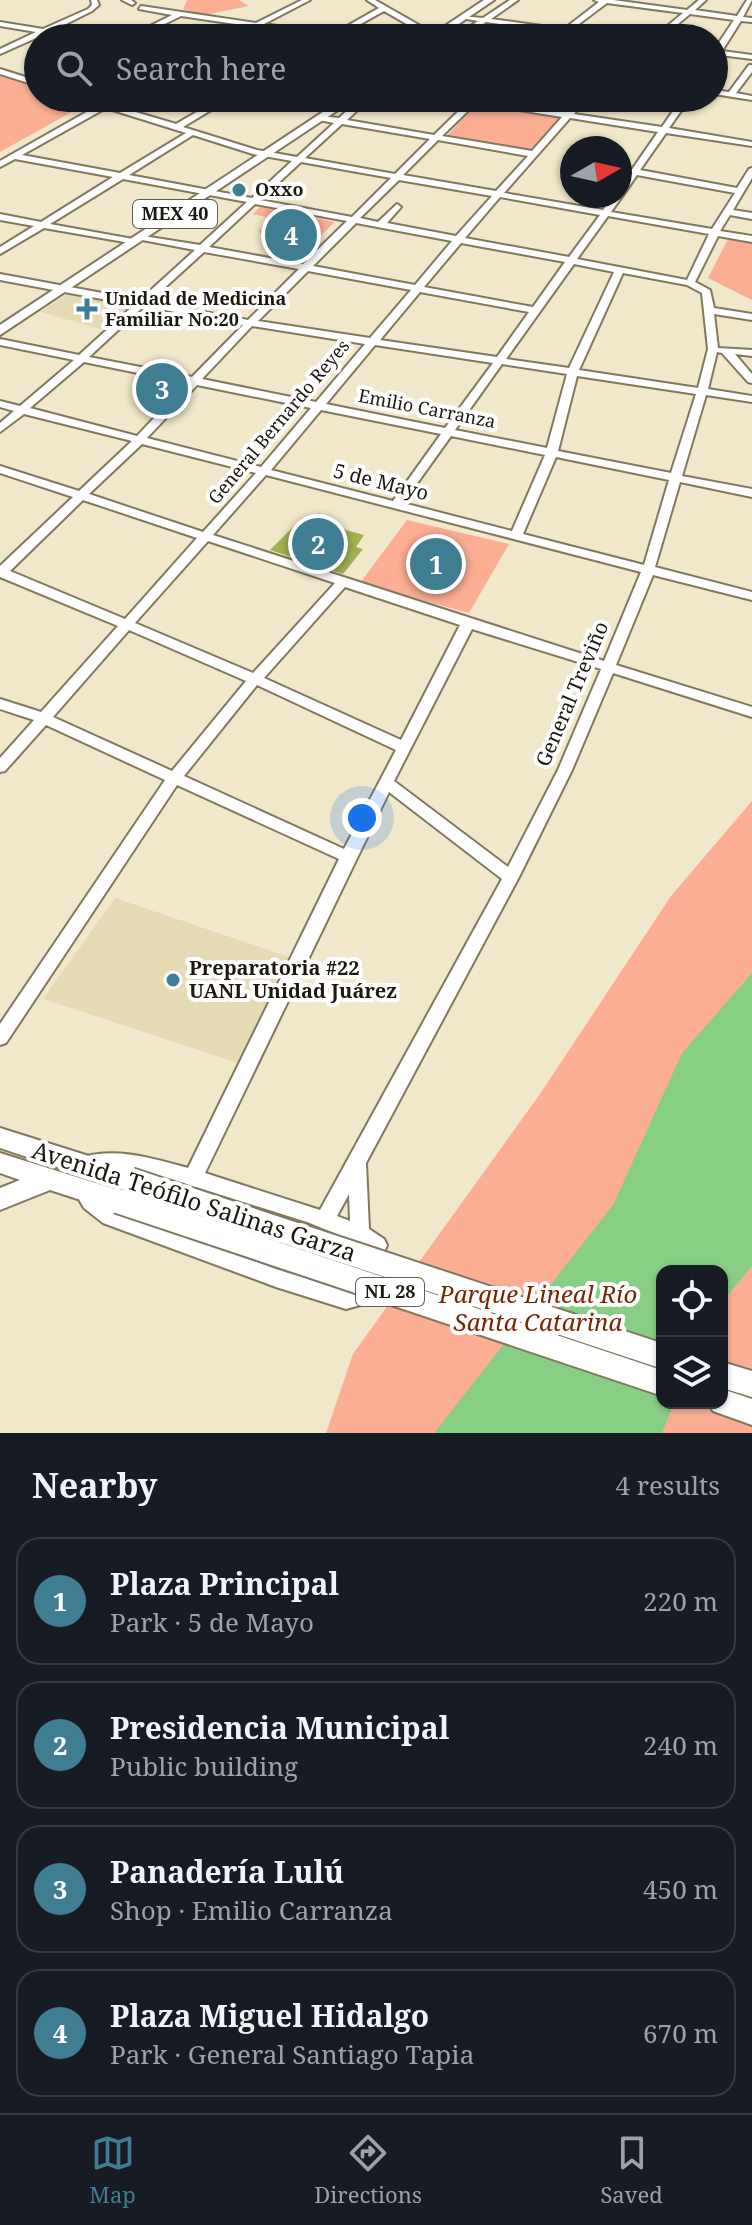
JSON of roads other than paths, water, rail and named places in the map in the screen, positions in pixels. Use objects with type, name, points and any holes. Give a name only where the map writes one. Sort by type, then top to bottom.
[{"type":"main road","points":[[452,24],[490,0]]},
{"type":"main road","points":[[474,24],[504,0]]},
{"type":"main road","name":"MEX 40","points":[[0,331],[331,112]]},
{"type":"main road","name":"Avenida Teófilo Salinas Garza","points":[[0,1138],[82,1177],[656,1354]]},
{"type":"main road","name":"Avenida Teófilo Salinas Garza","points":[[4,1170],[49,1179],[82,1177]]},
{"type":"main road","points":[[0,1199],[49,1179]]},
{"type":"main road","name":"Avenida Teófilo Salinas Garza","points":[[124,1190],[656,1381]]},
{"type":"main road","points":[[728,1377],[752,1384]]},
{"type":"main road","points":[[728,1404],[752,1412]]},
{"type":"street","points":[[61,24],[93,9],[94,0]]},
{"type":"street","points":[[141,8],[254,24],[307,0]]},
{"type":"street","points":[[370,0],[411,24]]},
{"type":"street","points":[[480,20],[515,0]]},
{"type":"street","points":[[574,24],[604,0],[752,20]]},
{"type":"street","points":[[674,24],[703,0]]},
{"type":"street","points":[[728,36],[750,0]]},
{"type":"street","points":[[355,24],[384,8]]},
{"type":"street","points":[[159,24],[181,13]]},
{"type":"street","points":[[463,17],[511,24]]},
{"type":"street","points":[[0,24],[24,28]]},
{"type":"street","points":[[0,52],[24,41]]},
{"type":"street","points":[[728,55],[752,57]]},
{"type":"street","points":[[731,95],[752,67]]},
{"type":"street","points":[[0,71],[24,79]]},
{"type":"street","points":[[728,94],[752,98]]},
{"type":"street","points":[[0,164],[93,112]]},
{"type":"street","points":[[129,112],[266,154],[752,239]]},
{"type":"street","points":[[177,127],[203,112]]},
{"type":"street","points":[[0,429],[350,112]]},
{"type":"street","points":[[405,748],[129,624],[1,572],[138,441],[250,323],[462,112]]},
{"type":"street","points":[[550,112],[752,144]]},
{"type":"street","name":"General Bernardo Reyes","points":[[0,767],[262,473],[570,112]]},
{"type":"street","points":[[632,177],[677,112]]},
{"type":"street","points":[[322,118],[533,154]]},
{"type":"street","points":[[0,251],[191,133]]},
{"type":"street","points":[[14,156],[690,283],[715,232],[751,173]]},
{"type":"street","points":[[636,172],[752,195]]},
{"type":"street","points":[[380,225],[397,207]]},
{"type":"street","points":[[395,506],[609,208]]},
{"type":"street","points":[[728,212],[752,216]]},
{"type":"street","points":[[0,217],[201,249],[534,310]]},
{"type":"street","points":[[516,536],[552,452],[573,372],[620,269]]},
{"type":"street","points":[[0,277],[370,343],[752,399]]},
{"type":"street","name":"General Treviño","points":[[326,1218],[511,877],[565,770],[648,571],[702,391],[719,349],[707,292],[690,283]]},
{"type":"street","points":[[709,310],[752,317]]},
{"type":"street","name":"Emilio Carranza","points":[[0,342],[752,493]]},
{"type":"street","points":[[719,349],[752,353]]},
{"type":"street","points":[[719,349],[752,380]]},
{"type":"street","name":"5 de Mayo","points":[[0,404],[752,596]]},
{"type":"street","points":[[0,469],[608,669],[752,712]]},
{"type":"street","points":[[0,1038],[173,779],[255,679],[343,582]]},
{"type":"street","points":[[192,1180],[348,857],[468,623]]},
{"type":"street","points":[[0,704],[43,718],[348,857]]},
{"type":"street","points":[[387,783],[511,877]]},
{"type":"street","points":[[125,1162],[159,1168],[192,1180],[326,1218],[366,1234],[377,1245],[357,1297],[346,1300],[276,1278],[110,1217],[91,1202],[82,1177],[125,1162]]},
{"type":"street","points":[[357,1162],[366,1234]]},
{"type":"place","name":"Oxxo","points":[[239,190]]},
{"type":"place","name":"Plaza Miguel Hidalgo","points":[[291,235]]},
{"type":"place","name":"Unidad de Medicina Familiar No:20","points":[[87,309]]},
{"type":"place","name":"Panadería Lulú","points":[[162,389]]},
{"type":"place","name":"Presidencia Municipal","points":[[318,544]]},
{"type":"place","name":"Plaza Principal","points":[[436,564]]},
{"type":"place","name":"Preparatoria #22 UANL Unidad Juárez","points":[[173,980]]},
{"type":"park label","name":"Parque Lineal Río Santa Catarina","points":[[538,1309]]}]
